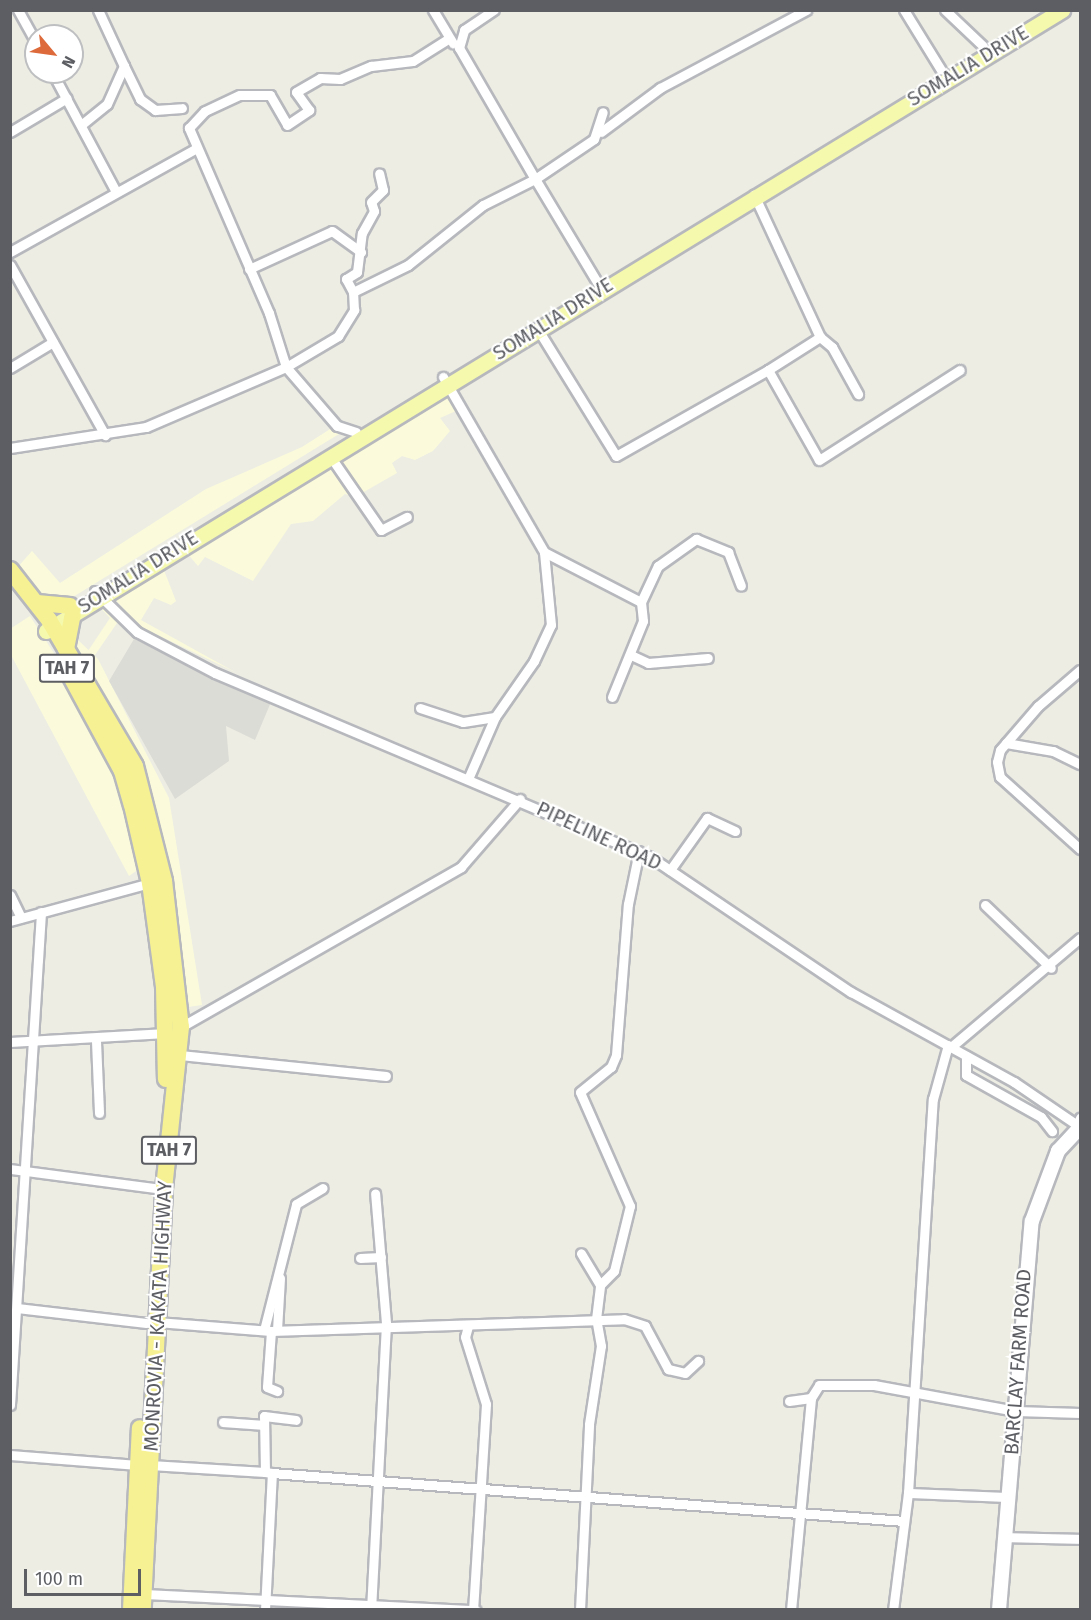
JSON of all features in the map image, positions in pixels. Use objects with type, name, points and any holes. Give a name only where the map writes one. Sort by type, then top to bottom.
[{"type":"highway","name":"TAH 7","points":[[10,570],[37,603],[48,625]]},
{"type":"highway","name":"TAH 7","points":[[10,584],[48,625]]},
{"type":"highway","points":[[37,603],[71,609],[66,649]]},
{"type":"highway","name":"MONROVIA - KAKATA HIGHWAY","points":[[48,625],[66,649],[135,766],[164,880],[175,1030],[155,1188],[152,1323],[144,1465],[131,1610]]},
{"type":"highway","name":"MONROVIA - KAKATA HIGHWAY","points":[[48,625],[122,771],[150,883],[180,1055],[152,1323]]},
{"type":"highway","name":"MONROVIA - KAKATA HIGHWAY","points":[[143,1602],[144,1465]]},
{"type":"main road","name":"SOMALIA DRIVE","points":[[48,625],[71,609],[330,456],[597,282],[1041,10]]},
{"type":"main road","name":"SOMALIA DRIVE","points":[[98,594],[356,432],[537,328],[1062,10]]},
{"type":"street","points":[[18,10],[26,24]]},
{"type":"street","points":[[24,21],[28,10]]},
{"type":"street","points":[[98,10],[140,99],[155,110],[182,108]]},
{"type":"street","points":[[433,10],[448,39],[459,48],[597,282]]},
{"type":"street","points":[[459,48],[464,30],[494,10]]},
{"type":"street","points":[[353,292],[408,265],[483,206],[535,179],[660,88],[806,10]]},
{"type":"street","points":[[904,10],[941,70]]},
{"type":"street","points":[[945,10],[983,46]]},
{"type":"street","points":[[356,432],[338,426],[286,367],[249,268],[189,128],[205,111],[240,95],[270,95],[287,125],[309,110],[296,92],[320,78],[340,79],[372,66],[413,61],[448,39]]},
{"type":"street","points":[[81,125],[107,104],[124,66]]},
{"type":"street","points":[[59,84],[116,192]]},
{"type":"street","points":[[10,132],[67,98]]},
{"type":"street","points":[[601,132],[603,112]]},
{"type":"street","points":[[10,252],[197,148]]},
{"type":"street","points":[[10,448],[105,435],[193,411],[286,367],[338,336],[354,310],[353,292],[346,279],[357,272],[362,233],[374,211],[371,202],[383,190],[379,173]]},
{"type":"street","points":[[754,195],[820,337],[832,347],[858,394]]},
{"type":"street","points":[[249,268],[332,231],[361,252]]},
{"type":"street","points":[[10,265],[105,435]]},
{"type":"street","points":[[537,328],[616,456],[768,370],[820,337]]},
{"type":"street","points":[[10,369],[54,342]]},
{"type":"street","points":[[768,370],[819,460],[960,370]]},
{"type":"street","points":[[445,381],[544,552],[551,625],[495,717],[468,779]]},
{"type":"street","points":[[330,456],[381,530],[407,517]]},
{"type":"street","points":[[612,697],[632,655],[643,621],[641,602],[657,566],[696,540],[728,552],[741,586]]},
{"type":"street","points":[[544,552],[641,602]]},
{"type":"street","name":"PIPELINE ROAD","points":[[98,594],[137,632],[215,673],[520,799],[639,851],[851,992],[950,1046],[1079,1124]]},
{"type":"street","points":[[632,655],[648,663],[708,658]]},
{"type":"street","points":[[1080,670],[1006,743],[998,762],[1000,777],[1080,849]]},
{"type":"street","points":[[420,708],[462,722],[495,717]]},
{"type":"street","points":[[1006,743],[1053,751],[1080,765]]},
{"type":"street","points":[[10,1042],[96,1041],[175,1030],[461,867],[520,799]]},
{"type":"street","points":[[670,870],[707,818],[735,831]]},
{"type":"street","points":[[600,1285],[614,1271],[630,1206],[580,1092],[611,1067],[615,1055],[628,904],[639,851]]},
{"type":"street","points":[[10,921],[150,883]]},
{"type":"street","points":[[10,895],[21,918]]},
{"type":"street","points":[[985,905],[1051,968]]},
{"type":"street","points":[[10,1405],[25,1170],[29,1043],[41,912]]},
{"type":"street","points":[[893,1610],[908,1493],[933,1099],[950,1046],[1051,968],[1080,938]]},
{"type":"street","points":[[96,1041],[99,1113]]},
{"type":"street","points":[[180,1055],[386,1076]]},
{"type":"street","points":[[966,1056],[966,1075],[1041,1117],[1052,1131]]},
{"type":"street","name":"BARCLAY FARM ROAD","points":[[999,1610],[1032,1221],[1058,1151],[1079,1124]]},
{"type":"street","points":[[10,1169],[155,1188]]},
{"type":"street","points":[[277,1391],[267,1387],[270,1330],[266,1303],[280,1278],[296,1204],[323,1188]]},
{"type":"street","points":[[371,1607],[381,1478],[386,1323],[375,1193]]},
{"type":"street","points":[[580,1610],[589,1424],[601,1346],[596,1319],[600,1285],[581,1253]]},
{"type":"street","points":[[360,1258],[381,1257]]},
{"type":"street","points":[[17,1308],[152,1323],[270,1330],[386,1323],[468,1326],[596,1319],[640,1321],[668,1369],[676,1373],[686,1373],[698,1361]]},
{"type":"street","points":[[143,1602],[474,1609],[486,1404],[465,1337],[468,1326]]},
{"type":"street","points":[[791,1610],[811,1398],[819,1385],[874,1385],[1016,1411],[1080,1413]]},
{"type":"street","points":[[789,1401],[811,1398]]},
{"type":"street","points":[[266,1606],[268,1472],[264,1416],[296,1419]]},
{"type":"street","points":[[223,1422],[264,1425]]},
{"type":"street","points":[[10,1455],[381,1478],[799,1516],[904,1521]]},
{"type":"street","points":[[908,1493],[1008,1497]]},
{"type":"street","points":[[1005,1537],[1080,1539]]},
{"type":"shaded area","points":[[441,386],[456,411],[440,418],[450,431],[433,451],[415,460],[402,456],[392,463],[397,473],[355,497],[345,494],[313,521],[291,524],[253,581],[205,557],[198,566],[180,545]]},
{"type":"shaded area","points":[[335,426],[339,434],[50,611],[16,569],[32,551],[60,583],[206,489],[302,447]]},
{"type":"shaded area","points":[[158,555],[176,601],[171,605],[154,598],[141,620],[235,672],[141,627],[104,588]]},
{"type":"shaded area","points":[[99,592],[139,632],[255,693],[142,640],[117,623],[95,655],[88,651],[110,618],[91,598]]},
{"type":"shaded area","points":[[30,616],[124,762],[151,861],[129,876],[11,655],[10,629]]},
{"type":"shaded area","points":[[78,617],[77,639],[98,659],[169,798],[202,1005],[188,1007],[172,1022],[143,788],[65,632]]},
{"type":"shaded area","points":[[134,639],[271,702],[255,740],[226,726],[229,761],[175,799],[109,681]]}]
